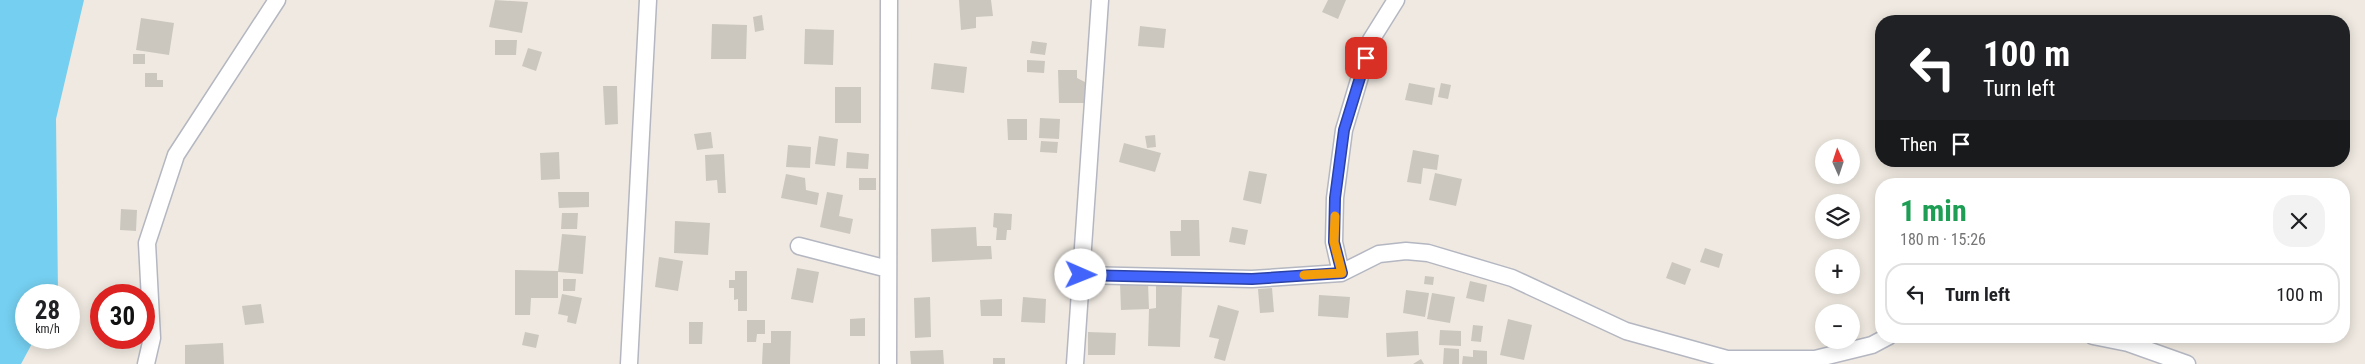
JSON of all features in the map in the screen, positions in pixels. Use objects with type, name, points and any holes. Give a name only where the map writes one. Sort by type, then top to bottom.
[{"type":"street","points":[[146,364],[152,338],[146,243],[176,155],[277,0]]},
{"type":"street","points":[[629,364],[648,0]]},
{"type":"street","points":[[888,364],[889,0]]},
{"type":"street","points":[[1075,364],[1100,0]]},
{"type":"street","points":[[1342,273],[1334,242],[1335,198],[1344,130],[1371,40],[1396,0]]},
{"type":"street","points":[[799,246],[888,269]]},
{"type":"street","points":[[1081,275],[1252,279],[1342,273],[1370,258],[1392,251],[1428,253],[1512,278],[1626,331],[1726,359],[1815,359],[1876,343]]},
{"type":"street","points":[[2128,343],[2187,364]]},
{"type":"water","points":[[0,0],[84,0],[56,119],[58,284],[15,284],[15,349],[29,349],[21,364],[0,364]]},
{"type":"building","points":[[495,0],[528,2],[522,33],[489,27]]},
{"type":"building","points":[[959,0],[991,0],[993,16],[976,17],[976,28],[961,30]]},
{"type":"building","points":[[1328,0],[1346,0],[1338,19],[1322,12]]},
{"type":"building","points":[[762,15],[764,30],[755,32],[753,17]]},
{"type":"building","points":[[141,18],[174,23],[169,55],[136,50]]},
{"type":"building","points":[[712,24],[747,25],[746,59],[711,59]]},
{"type":"building","points":[[1140,26],[1166,29],[1164,48],[1138,46]]},
{"type":"building","points":[[805,29],[834,30],[833,65],[804,64]]},
{"type":"building","points":[[495,40],[517,40],[516,55],[495,55]]},
{"type":"building","points":[[1032,41],[1047,43],[1045,55],[1030,53]]},
{"type":"building","points":[[528,48],[542,52],[536,71],[522,66]]},
{"type":"building","points":[[133,54],[145,54],[145,64],[133,64]]},
{"type":"building","points":[[1027,60],[1045,61],[1044,73],[1027,72]]},
{"type":"building","points":[[934,63],[967,67],[964,93],[931,89]]},
{"type":"building","points":[[1058,70],[1077,70],[1077,78],[1087,83],[1086,103],[1059,103]]},
{"type":"building","points":[[145,73],[157,73],[157,80],[163,80],[163,87],[145,87]]},
{"type":"building","points":[[1409,83],[1435,88],[1432,105],[1405,100]]},
{"type":"building","points":[[1441,83],[1451,85],[1448,99],[1438,97]]},
{"type":"building","points":[[603,86],[617,86],[618,124],[605,125]]},
{"type":"building","points":[[835,87],[861,87],[861,123],[835,123]]},
{"type":"building","points":[[1040,118],[1060,119],[1059,139],[1039,138]]},
{"type":"building","points":[[1007,119],[1027,119],[1027,140],[1008,140]]},
{"type":"building","points":[[711,132],[713,148],[697,150],[694,134]]},
{"type":"building","points":[[1155,135],[1156,147],[1147,148],[1145,136]]},
{"type":"building","points":[[819,136],[838,139],[835,166],[815,164]]},
{"type":"building","points":[[1041,141],[1058,142],[1057,153],[1040,152]]},
{"type":"building","points":[[1124,143],[1161,153],[1155,172],[1119,162]]},
{"type":"building","points":[[788,145],[811,147],[810,168],[786,167]]},
{"type":"building","points":[[1413,150],[1439,155],[1437,170],[1423,168],[1421,184],[1407,182]]},
{"type":"building","points":[[559,152],[560,179],[541,180],[540,153]]},
{"type":"building","points":[[847,152],[869,154],[868,169],[846,168]]},
{"type":"building","points":[[724,154],[726,193],[718,193],[717,180],[706,181],[705,155]]},
{"type":"building","points":[[1249,171],[1267,174],[1261,204],[1243,200]]},
{"type":"building","points":[[1435,173],[1462,179],[1456,206],[1429,200]]},
{"type":"building","points":[[786,174],[805,178],[806,190],[819,193],[817,205],[781,198]]},
{"type":"building","points":[[859,178],[876,178],[876,190],[859,190]]},
{"type":"building","points":[[558,192],[589,192],[589,207],[559,208]]},
{"type":"building","points":[[827,192],[843,195],[839,216],[853,219],[850,234],[820,227]]},
{"type":"building","points":[[121,209],[137,210],[136,231],[120,230]]},
{"type":"building","points":[[562,213],[578,213],[577,229],[561,229]]},
{"type":"building","points":[[994,213],[1012,214],[1011,230],[1007,230],[1006,240],[996,240],[997,228],[993,227]]},
{"type":"building","points":[[1181,220],[1199,220],[1200,256],[1171,256],[1170,231],[1181,231]]},
{"type":"building","points":[[675,221],[710,223],[708,255],[674,253]]},
{"type":"building","points":[[976,227],[977,246],[991,246],[992,259],[932,262],[931,229]]},
{"type":"building","points":[[1232,227],[1248,230],[1245,245],[1229,242]]},
{"type":"building","points":[[562,234],[586,236],[583,274],[558,272]]},
{"type":"building","points":[[1705,248],[1723,254],[1719,268],[1700,262]]},
{"type":"building","points":[[659,257],[683,261],[678,291],[655,287]]},
{"type":"building","points":[[1672,262],[1691,269],[1685,285],[1666,278]]},
{"type":"building","points":[[797,268],[819,272],[813,303],[791,299]]},
{"type":"building","points":[[515,270],[558,271],[558,298],[531,298],[530,315],[515,315]]},
{"type":"building","points":[[735,271],[747,271],[747,311],[738,311],[738,299],[734,300],[734,288],[729,288],[729,280],[735,280]]},
{"type":"building","points":[[1425,276],[1434,277],[1433,285],[1424,284]]},
{"type":"building","points":[[563,279],[576,279],[575,291],[563,291]]},
{"type":"building","points":[[1470,281],[1487,285],[1484,302],[1466,298]]},
{"type":"building","points":[[1148,283],[1149,309],[1121,310],[1120,284]]},
{"type":"building","points":[[1156,285],[1182,286],[1180,347],[1148,346],[1149,309],[1156,308]]},
{"type":"building","points":[[1272,288],[1274,312],[1260,313],[1258,289]]},
{"type":"building","points":[[1406,290],[1429,293],[1425,317],[1403,313]]},
{"type":"building","points":[[1432,293],[1455,297],[1450,323],[1427,319]]},
{"type":"building","points":[[562,294],[582,298],[576,324],[567,322],[568,316],[558,314]]},
{"type":"building","points":[[1319,295],[1350,297],[1348,318],[1318,316]]},
{"type":"building","points":[[930,297],[931,337],[915,338],[914,298]]},
{"type":"building","points":[[1023,297],[1046,299],[1045,323],[1021,322]]},
{"type":"building","points":[[1002,299],[1002,316],[981,316],[980,300]]},
{"type":"building","points":[[261,304],[264,323],[245,325],[242,306]]},
{"type":"building","points":[[1218,305],[1239,311],[1225,361],[1214,358],[1219,339],[1209,337]]},
{"type":"building","points":[[865,318],[865,336],[850,336],[850,319]]},
{"type":"building","points":[[1508,319],[1532,325],[1524,360],[1500,355]]},
{"type":"building","points":[[747,320],[765,320],[765,334],[757,334],[756,342],[747,342]]},
{"type":"building","points":[[689,322],[703,322],[702,344],[689,344]]},
{"type":"building","points":[[1473,325],[1483,326],[1481,342],[1471,341]]},
{"type":"building","points":[[1440,330],[1461,331],[1461,346],[1439,345]]},
{"type":"building","points":[[771,331],[791,331],[790,364],[762,364],[763,343],[771,343]]},
{"type":"building","points":[[1418,331],[1419,355],[1387,357],[1386,333]]},
{"type":"building","points":[[525,332],[539,335],[536,348],[522,345]]},
{"type":"building","points":[[1088,332],[1116,333],[1115,355],[1088,355]]},
{"type":"building","points":[[223,343],[224,364],[185,364],[185,345]]},
{"type":"building","points":[[1444,348],[1459,349],[1459,364],[1443,364]]},
{"type":"building","points":[[943,350],[944,364],[911,364],[910,351]]},
{"type":"building","points":[[1473,350],[1487,351],[1487,364],[1462,364],[1463,356],[1473,357]]},
{"type":"building","points":[[993,358],[1005,358],[1005,364],[993,364]]},
{"type":"building","points":[[1421,359],[1424,364],[1413,364]]},
{"type":"slow traffic","points":[[1304,275],[1342,273],[1334,242],[1335,216]]},
{"type":"route","points":[[1081,275],[1252,279],[1342,273],[1334,242],[1335,198],[1344,130],[1366,58]]}]
